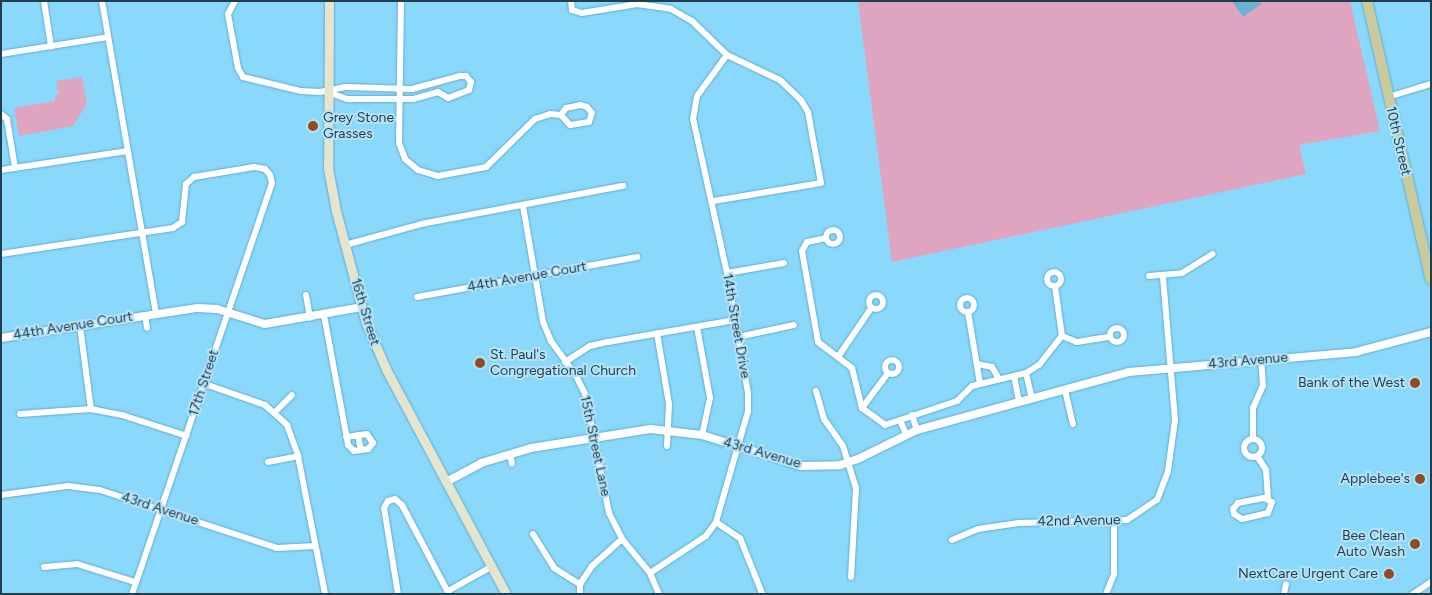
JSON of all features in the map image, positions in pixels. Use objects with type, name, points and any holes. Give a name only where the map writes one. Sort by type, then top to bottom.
[{"type":"main road","name":"16th Street","points":[[329,1],[328,168],[345,244],[362,307],[378,353],[506,594]]},
{"type":"main road","name":"10th Street","points":[[1367,1],[1431,280]]},
{"type":"main road","points":[[1421,240],[1431,252]]},
{"type":"street","points":[[44,1],[52,46]]},
{"type":"street","points":[[102,1],[156,313]]},
{"type":"street","points":[[401,1],[398,98],[399,143],[405,159],[418,170],[438,176],[486,167],[496,160],[528,123],[542,116],[561,116],[570,125],[589,122],[592,113],[587,107],[581,106],[566,108],[561,116]]},
{"type":"street","points":[[570,1],[572,10],[582,13],[624,4],[649,4],[684,15],[727,55],[780,80],[801,100],[813,134],[820,174],[818,183],[713,200]]},
{"type":"street","points":[[234,2],[228,14],[238,68],[243,77],[302,91],[328,92],[348,98],[413,99],[438,92],[448,98],[469,90],[471,82],[466,76],[460,76],[399,90],[346,87],[328,92]]},
{"type":"street","points":[[1,54],[108,37]]},
{"type":"street","name":"14th Street Drive","points":[[650,574],[706,536],[716,522],[748,411],[748,393],[727,273],[713,200],[693,118],[697,96],[727,55]]},
{"type":"street","points":[[436,82],[438,92]]},
{"type":"street","points":[[1388,97],[1431,84]]},
{"type":"street","points":[[1,114],[8,119],[15,168]]},
{"type":"street","points":[[1,170],[128,151]]},
{"type":"street","name":"17th Street","points":[[132,594],[272,183],[268,172],[254,167],[194,177],[186,184],[182,222],[173,228],[142,233]]},
{"type":"street","points":[[345,244],[421,224],[624,186]]},
{"type":"street","name":"15th Street Lane","points":[[523,206],[548,335],[585,394],[610,513],[622,539],[650,574],[659,594]]},
{"type":"street","points":[[1,254],[142,233]]},
{"type":"street","points":[[826,238],[807,242],[802,251],[818,342],[852,368],[862,408],[885,425],[957,401],[972,386],[1026,373],[1043,361],[1062,336],[1056,286]]},
{"type":"street","points":[[1149,276],[1163,277],[1182,273],[1212,254]]},
{"type":"street","name":"44th Avenue Court","points":[[417,297],[637,257]]},
{"type":"street","points":[[727,273],[784,263]]},
{"type":"street","name":"42nd Avenue","points":[[952,540],[978,529],[1019,523],[1114,523],[1135,518],[1148,509],[1163,488],[1175,430],[1163,277]]},
{"type":"street","points":[[306,296],[310,318]]},
{"type":"street","name":"44th Avenue Court","points":[[1,338],[198,308],[228,313],[265,324],[310,318],[362,307]]},
{"type":"street","points":[[838,357],[872,307]]},
{"type":"street","points":[[968,312],[980,384]]},
{"type":"street","name":"44th Avenue Court","points":[[145,315],[147,328]]},
{"type":"street","points":[[324,315],[346,437],[349,448],[361,450],[370,448],[372,440],[367,434],[346,437]]},
{"type":"street","points":[[566,362],[590,346],[735,320]]},
{"type":"street","points":[[738,337],[794,325]]},
{"type":"street","points":[[80,326],[91,409]]},
{"type":"street","points":[[697,327],[710,398],[702,435]]},
{"type":"street","name":"43rd Avenue","points":[[446,482],[481,463],[510,454],[594,437],[668,429],[702,435],[738,448],[801,466],[850,462],[917,430],[1129,372],[1356,352],[1431,332]]},
{"type":"street","points":[[657,334],[669,404],[667,446]]},
{"type":"street","points":[[1062,336],[1077,342],[1110,337]]},
{"type":"street","points":[[1252,438],[1252,408],[1263,386],[1261,360]]},
{"type":"street","points":[[977,364],[992,368],[998,379]]},
{"type":"street","points":[[862,408],[888,373]]},
{"type":"street","points":[[1026,373],[1032,399]]},
{"type":"street","points":[[1014,376],[1019,402]]},
{"type":"street","points":[[205,384],[275,412],[287,426],[298,456],[325,594]]},
{"type":"street","points":[[1065,390],[1073,424]]},
{"type":"street","points":[[816,392],[820,411],[843,446],[850,462],[858,499],[851,577]]},
{"type":"street","points":[[275,412],[292,395]]},
{"type":"street","points":[[20,414],[91,409],[137,419],[187,436]]},
{"type":"street","points":[[912,415],[917,430]]},
{"type":"street","points":[[900,420],[906,434]]},
{"type":"street","points":[[358,435],[361,450]]},
{"type":"street","points":[[1252,438],[1262,446],[1257,456]]},
{"type":"street","points":[[1252,438],[1247,440],[1244,449],[1248,456],[1257,456]]},
{"type":"street","points":[[510,454],[512,464]]},
{"type":"street","points":[[268,462],[298,456]]},
{"type":"street","points":[[1257,456],[1266,470],[1268,498],[1272,508],[1268,513],[1242,519],[1234,514],[1233,509],[1238,503],[1268,498]]},
{"type":"street","name":"43rd Avenue","points":[[1,495],[53,487],[85,487],[162,509],[277,548],[315,546]]},
{"type":"street","points":[[398,594],[384,508],[394,499],[402,505],[449,592],[491,567]]},
{"type":"street","points":[[716,522],[740,538],[762,593]]},
{"type":"street","points":[[1106,594],[1114,574],[1114,523]]},
{"type":"street","points":[[533,534],[554,568],[580,584]]},
{"type":"street","points":[[580,594],[580,584],[592,566],[622,539]]},
{"type":"street","points":[[44,566],[77,564],[135,582]]},
{"type":"street","points":[[1413,594],[1431,582]]},
{"type":"street","points":[[1284,594],[1286,584]]},
{"type":"shaded area","points":[[858,1],[1350,1],[1380,131],[1299,145],[1306,174],[892,262]]},
{"type":"shaded area","points":[[82,77],[87,104],[73,126],[19,136],[14,108],[55,101],[55,95],[59,94],[56,81]]},
{"type":"water","points":[[1232,1],[1260,1],[1261,4],[1243,17]]},
{"type":"place","name":"Grey Stone Grasses","points":[[313,126]]},
{"type":"place","name":"St. Paul's Congregational Church","points":[[480,363]]},
{"type":"place","name":"Bank of the West","points":[[1415,383]]},
{"type":"place","name":"Applebee's","points":[[1420,479]]},
{"type":"place","name":"Bee Clean Auto Wash","points":[[1415,544]]},
{"type":"place","name":"NextCare Urgent Care","points":[[1389,574]]}]
